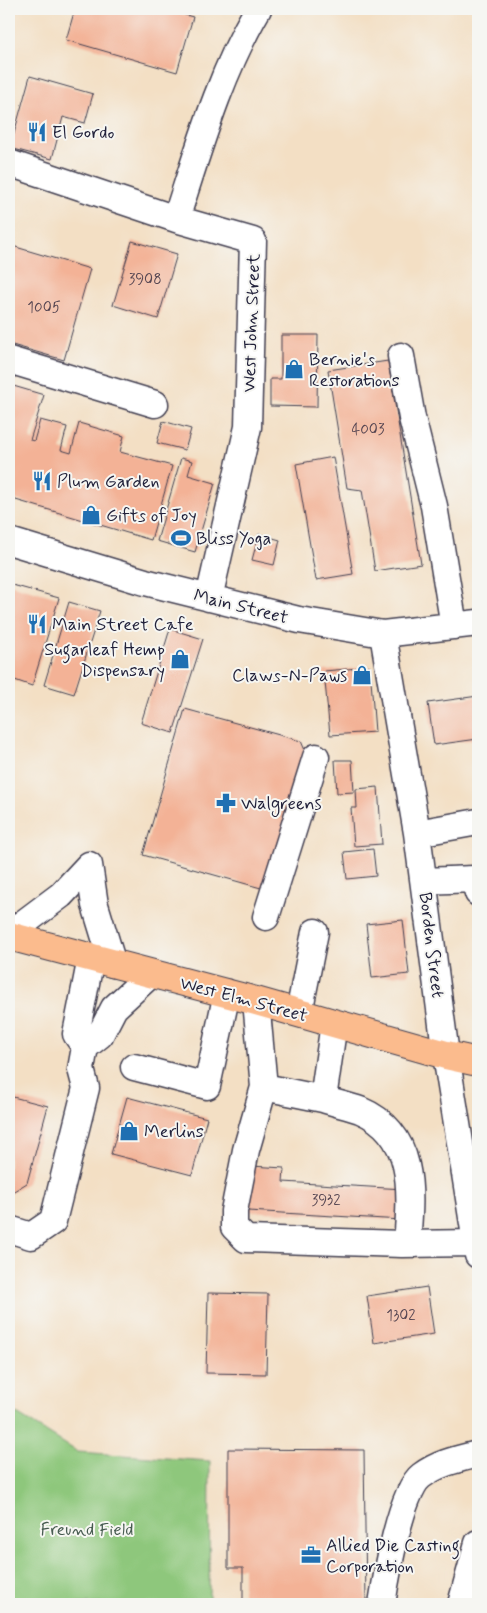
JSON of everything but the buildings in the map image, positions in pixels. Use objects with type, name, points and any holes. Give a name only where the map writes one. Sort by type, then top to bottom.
[{"type":"main road","name":"West Elm Street","points":[[9,935],[227,993],[446,1055],[478,1062]]},
{"type":"street","points":[[176,219],[210,114],[245,31],[258,9]]},
{"type":"street","name":"West John Street","points":[[9,163],[176,219],[253,241],[248,427],[209,598]]},
{"type":"street","points":[[401,356],[412,418],[466,624]]},
{"type":"street","points":[[9,360],[155,404]]},
{"type":"street","name":"Main Street","points":[[9,541],[145,582],[299,620],[383,634],[466,624]]},
{"type":"street","name":"Borden Street","points":[[383,634],[417,833],[446,1055],[477,1249]]},
{"type":"street","points":[[266,917],[316,757]]},
{"type":"street","points":[[417,833],[478,822]]},
{"type":"street","points":[[9,935],[61,895],[89,865],[102,961],[76,1034],[83,1058],[86,1088],[53,1221],[31,1236],[9,1229]]},
{"type":"street","points":[[424,881],[477,884]]},
{"type":"street","points":[[299,1013],[315,932]]},
{"type":"street","points":[[83,1058],[100,1035],[114,1008],[151,974]]},
{"type":"street","points":[[134,1067],[206,1086],[227,993]]},
{"type":"street","points":[[256,1001],[264,1087],[246,1150],[234,1210],[234,1227],[246,1239],[407,1244],[477,1249]]},
{"type":"street","points":[[323,1099],[334,1023]]},
{"type":"street","points":[[264,1087],[323,1099],[360,1111],[378,1121],[400,1144],[405,1161],[410,1201],[407,1244]]},
{"type":"street","points":[[382,1604],[390,1552],[409,1497],[419,1477],[442,1464],[478,1454]]},
{"type":"street","points":[[468,1594],[478,1543]]},
{"type":"green space","name":"Freund Field","points":[[9,1409],[78,1452],[210,1461],[209,1604],[9,1604]]},
{"type":"place","name":"El Gordo","points":[[37,132]]},
{"type":"place","name":"Bernie's Restorations","points":[[294,369]]},
{"type":"place","name":"Plum Garden","points":[[42,481]]},
{"type":"place","name":"Gifts of Joy","points":[[91,515]]},
{"type":"place","name":"Bliss Yoga","points":[[181,538]]},
{"type":"place","name":"Main Street Cafe","points":[[37,624]]},
{"type":"place","name":"Sugarleaf Hemp Dispensary","points":[[180,659]]},
{"type":"place","name":"Claws-N-Paws","points":[[362,675]]},
{"type":"place","name":"Walgreens","points":[[226,803]]},
{"type":"place","name":"Merlins","points":[[129,1131]]},
{"type":"place","name":"Allied Die Casting Corporation","points":[[311,1555]]}]
